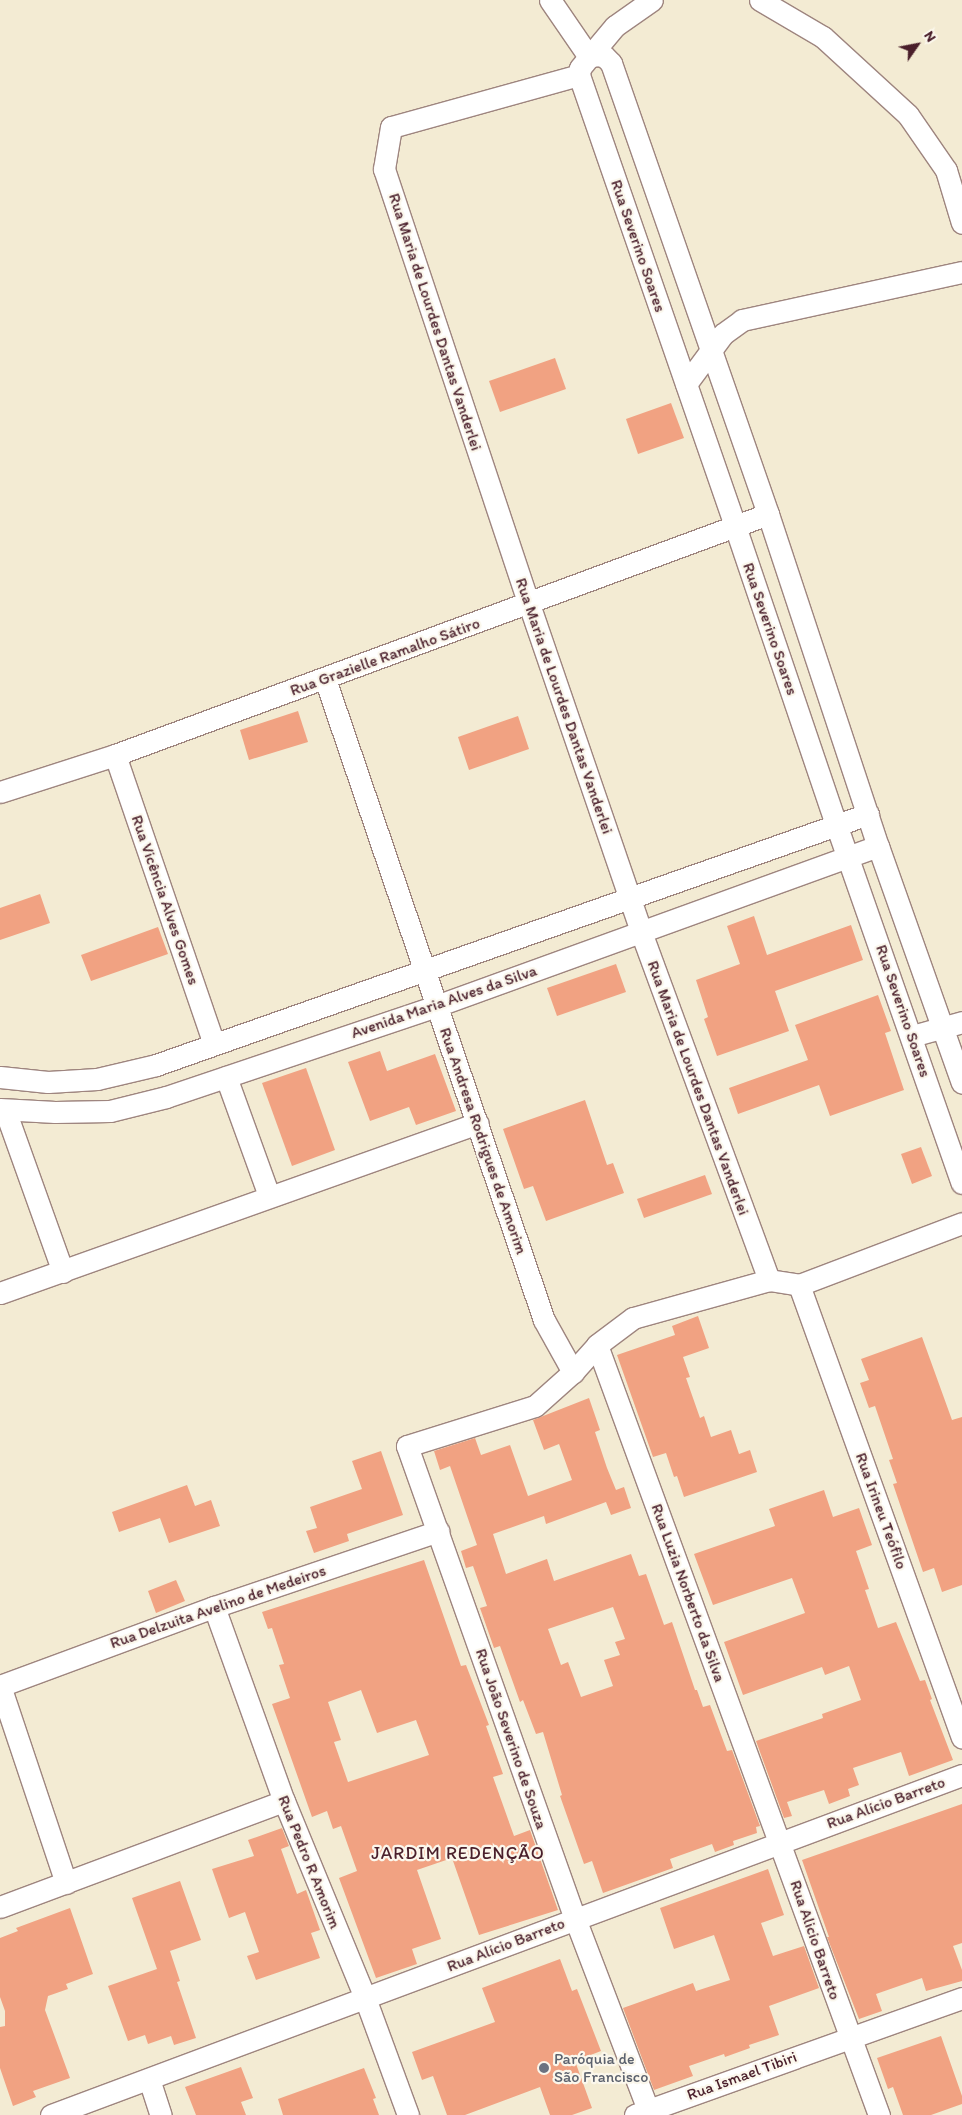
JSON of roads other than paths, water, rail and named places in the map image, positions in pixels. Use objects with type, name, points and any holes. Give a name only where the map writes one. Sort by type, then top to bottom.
[{"type":"street","name":"Rua Severino Soares","points":[[550,0],[584,66],[686,384],[836,827],[912,1036],[962,1182]]},
{"type":"street","points":[[584,66],[615,26],[652,0]]},
{"type":"street","points":[[762,0],[823,37],[908,116],[946,170],[962,223]]},
{"type":"street","name":"Rua Severino Soares","points":[[584,66],[596,55],[604,56],[612,63],[768,514],[878,846],[953,1025],[962,1082]]},
{"type":"street","name":"Rua Maria de Lourdes Dantas Vanderlei","points":[[584,66],[391,127],[384,169],[528,604],[641,932],[769,1280]]},
{"type":"street","points":[[686,384],[712,352],[723,334],[742,320],[784,313],[962,272]]},
{"type":"street","name":"Rua Grazielle Ramalho Sátiro","points":[[0,792],[115,756],[768,514]]},
{"type":"street","name":"Rua Andresa Rodrigues de Amorim","points":[[325,679],[544,1320],[573,1372]]},
{"type":"street","name":"Rua Vicência Alves Gomes","points":[[115,756],[214,1044]]},
{"type":"street","points":[[0,1077],[48,1082],[97,1079],[156,1065],[425,972],[629,897],[836,827],[868,814]]},
{"type":"street","name":"Avenida Maria Alves da Silva","points":[[2,1110],[55,1112],[110,1111],[166,1097],[436,1006],[878,846]]},
{"type":"street","points":[[912,1036],[953,1025]]},
{"type":"street","points":[[226,1078],[269,1196]]},
{"type":"street","points":[[2,1110],[63,1272]]},
{"type":"street","points":[[0,1293],[478,1123]]},
{"type":"street","points":[[573,1372],[597,1345],[633,1318],[769,1280],[799,1285],[962,1223]]},
{"type":"street","name":"Rua Irineu Teófilo","points":[[799,1285],[962,1738]]},
{"type":"street","name":"Rua Luzia Norberto da Silva","points":[[597,1345],[780,1841]]},
{"type":"street","name":"Rua João Severino de Souza","points":[[573,1372],[535,1406],[407,1446],[644,2113]]},
{"type":"street","name":"Rua Delzuita Avelino de Medeiros","points":[[0,1686],[214,1607],[438,1531]]},
{"type":"street","name":"Rua Pedro R Amorim","points":[[214,1607],[284,1801],[365,1998],[408,2115]]},
{"type":"street","points":[[0,1686],[66,1883]]},
{"type":"street","name":"Rua Alício Barreto","points":[[51,2115],[780,1841],[962,1775]]},
{"type":"street","points":[[0,1908],[284,1801]]},
{"type":"street","name":"Rua Alicio Barreto","points":[[780,1841],[850,2038]]},
{"type":"street","points":[[879,2115],[850,2038],[962,1998]]},
{"type":"street","name":"Rua Ismael Tibiri","points":[[644,2113],[850,2038]]},
{"type":"street","points":[[149,2079],[161,2115]]},
{"type":"place","name":"Paróquia de São Francisco","points":[[544,2068]]},
{"type":"district","name":"JARDIM REDENÇÃO","points":[[458,1853]]}]
